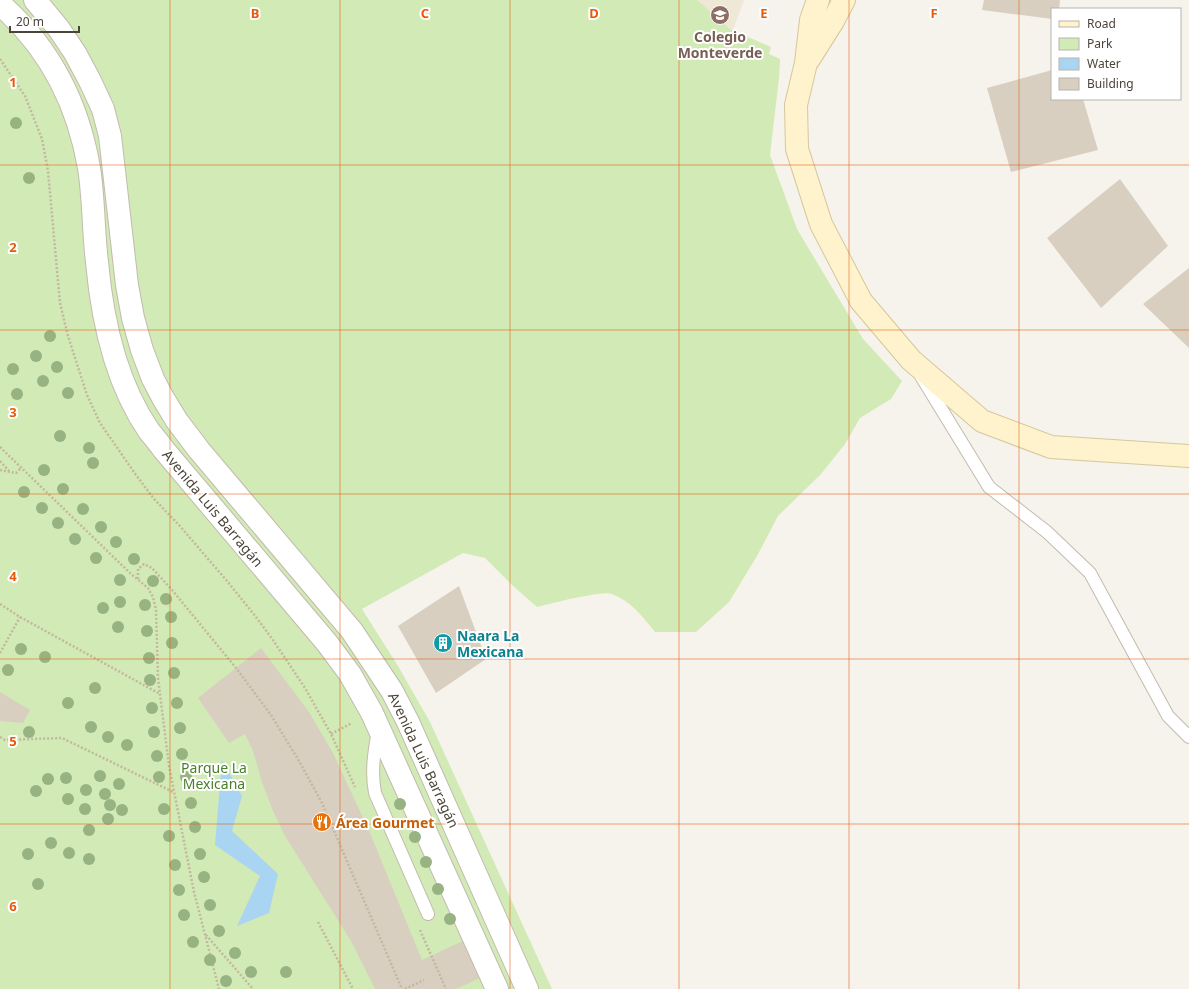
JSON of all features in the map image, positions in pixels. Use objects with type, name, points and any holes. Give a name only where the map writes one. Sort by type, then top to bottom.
[{"type":"street","name":"Avenida Luis Barragán","points":[[35,0],[59,29],[75,53],[103,109],[110,136],[127,285],[142,350],[154,379],[177,421],[352,631],[392,690],[412,729],[527,989]]},
{"type":"street","points":[[818,0],[811,20],[806,63],[796,105],[797,149],[821,224],[861,301],[911,360],[982,421],[1051,448],[1189,456]]},
{"type":"street","points":[[806,63],[834,21],[844,0]]},
{"type":"street","name":"Avenida Luis Barragán","points":[[0,4],[10,12],[34,39],[49,60],[65,86],[76,116],[83,139],[89,169],[97,262],[103,307],[113,352],[128,391],[149,430],[164,450],[327,643],[350,674],[378,726],[497,989]]},
{"type":"street","points":[[128,391],[154,379]]},
{"type":"lane","points":[[911,360],[989,487],[1047,532],[1090,573],[1168,716],[1189,736]]},
{"type":"lane","points":[[378,726],[373,779],[376,793],[428,914]]},
{"type":"path","points":[[0,447],[131,574],[148,588],[153,597],[156,610],[160,694],[169,766],[194,892],[220,989]]},
{"type":"path","points":[[0,461],[10,472]]},
{"type":"path","points":[[0,470],[16,473],[21,468]]},
{"type":"path","points":[[138,579],[138,569],[144,564],[152,568],[173,591],[236,668],[271,715],[300,761],[322,803],[404,989],[424,980]]},
{"type":"path","points":[[0,604],[20,617],[160,694]]},
{"type":"path","points":[[0,653],[20,617]]},
{"type":"path","points":[[0,737],[5,740],[62,738],[174,792]]},
{"type":"path","points":[[318,922],[353,989]]},
{"type":"path","points":[[205,934],[252,989]]},
{"type":"shaded area","name":"Colegio Monteverde","points":[[671,0],[744,0],[733,30]]},
{"type":"green space","name":"Parque La Mexicana","points":[[0,0],[697,0],[730,29],[771,47],[769,54],[780,59],[770,155],[797,229],[863,339],[902,381],[891,399],[860,418],[845,444],[821,474],[778,516],[757,556],[729,602],[696,632],[655,632],[631,605],[619,597],[607,593],[537,607],[485,558],[463,553],[362,609],[398,666],[430,722],[552,989],[0,989]]},
{"type":"water","points":[[222,760],[242,796],[232,831],[278,874],[269,913],[237,926],[260,876],[215,845]]},
{"type":"building","points":[[984,0],[1060,0],[1059,8],[1051,8],[1051,19],[982,10]]},
{"type":"building","points":[[1051,70],[1051,100],[1083,100],[1098,150],[1011,172],[987,88]]},
{"type":"building","points":[[1120,179],[1168,246],[1101,308],[1047,238]]},
{"type":"building","points":[[1189,268],[1189,348],[1143,304]]},
{"type":"building","name":"Naara La Mexicana","points":[[459,586],[486,659],[436,693],[398,626]]},
{"type":"building","name":"Área Gourmet","points":[[261,648],[309,712],[333,753],[370,833],[422,960],[463,941],[480,978],[456,989],[375,989],[351,941],[285,836],[273,811],[262,782],[253,751],[245,734],[229,743],[198,698]]},
{"type":"building","points":[[0,692],[30,710],[23,723],[0,721]]},
{"type":"place","name":"Colegio Monteverde","points":[[720,15]]},
{"type":"place","name":"Naara La Mexicana","points":[[443,643]]},
{"type":"place","name":"Área Gourmet","points":[[322,822]]}]
